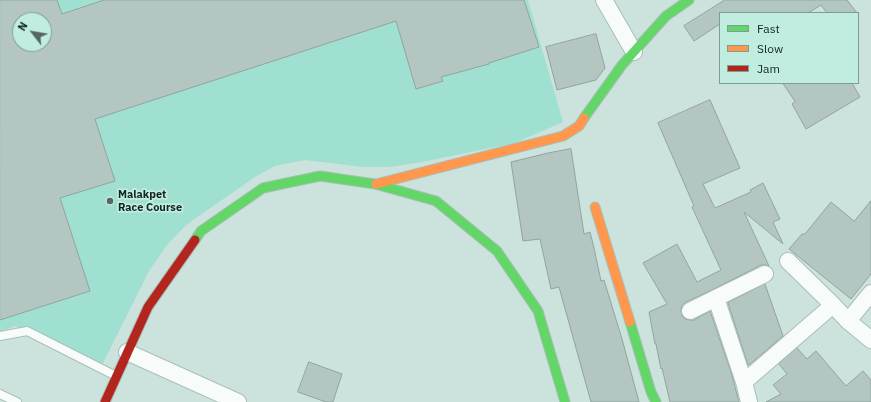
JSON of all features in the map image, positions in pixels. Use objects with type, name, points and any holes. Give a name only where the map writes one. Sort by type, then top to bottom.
[{"type":"street","points":[[604,0],[634,52]]},
{"type":"street","points":[[375,184],[562,136],[579,126],[622,65],[666,16],[689,0]]},
{"type":"street","points":[[105,402],[148,307],[201,231],[263,188],[320,176],[375,184],[436,201],[497,251],[538,312],[565,402]]},
{"type":"street","points":[[595,207],[651,392],[656,402]]},
{"type":"street","points":[[788,262],[848,321],[871,340]]},
{"type":"street","points":[[690,311],[765,274]]},
{"type":"street","points":[[848,321],[871,293]]},
{"type":"street","points":[[716,298],[744,382],[749,402]]},
{"type":"street","points":[[744,382],[833,305]]},
{"type":"street","points":[[127,352],[238,402]]},
{"type":"lane","points":[[0,336],[27,331],[116,376]]},
{"type":"lane","points":[[0,394],[17,402]]},
{"type":"green space","name":"Malakpet Race Course","points":[[0,0],[528,0],[563,122],[515,143],[391,167],[363,167],[305,160],[275,166],[255,177],[186,225],[167,245],[149,271],[101,367],[15,326],[0,332]]},
{"type":"building","points":[[0,0],[57,0],[62,14],[104,0],[524,0],[539,47],[489,64],[441,77],[443,81],[416,89],[396,21],[95,119],[115,181],[60,198],[90,291],[0,320]]},
{"type":"building","points":[[725,0],[847,0],[856,12],[826,12],[821,5],[810,12],[719,12],[719,25],[694,41],[684,26]]},
{"type":"building","points":[[596,34],[605,68],[596,80],[557,90],[546,47]]},
{"type":"building","points":[[784,84],[853,84],[860,97],[806,129],[792,104],[795,102]]},
{"type":"building","points":[[710,100],[740,168],[703,184],[715,208],[751,192],[750,190],[763,183],[780,219],[773,222],[783,244],[744,212],[769,266],[761,265],[682,305],[682,316],[685,319],[694,320],[710,311],[731,372],[739,402],[670,402],[655,344],[649,312],[667,304],[643,263],[677,244],[697,282],[721,270],[692,207],[694,206],[658,123]]},
{"type":"building","points":[[571,149],[584,234],[590,232],[601,281],[604,280],[639,402],[591,402],[559,287],[551,289],[540,239],[523,241],[511,162]]},
{"type":"building","points":[[871,201],[871,274],[851,299],[789,249],[802,234],[805,234],[831,202],[854,221]]},
{"type":"building","points":[[765,284],[783,336],[748,365],[728,303]]},
{"type":"building","points":[[797,348],[807,359],[816,351],[846,386],[863,371],[871,380],[871,402],[766,402],[781,394],[773,385],[787,374],[779,364]]},
{"type":"building","points":[[309,362],[342,374],[333,402],[326,402],[298,392]]},
{"type":"traffic: fast","points":[[584,118],[622,65],[666,16],[689,0]]},
{"type":"traffic: fast","points":[[195,240],[201,231],[263,188],[320,176],[375,184],[436,201],[497,251],[538,311],[565,402]]},
{"type":"traffic: fast","points":[[630,322],[651,392],[656,402]]},
{"type":"traffic: slow","points":[[376,184],[563,136],[579,126],[584,118]]},
{"type":"traffic: slow","points":[[595,207],[630,322]]},
{"type":"traffic: jam","points":[[105,402],[148,307],[195,240]]},
{"type":"place","name":"Malakpet Race Course","points":[[110,201]]}]
